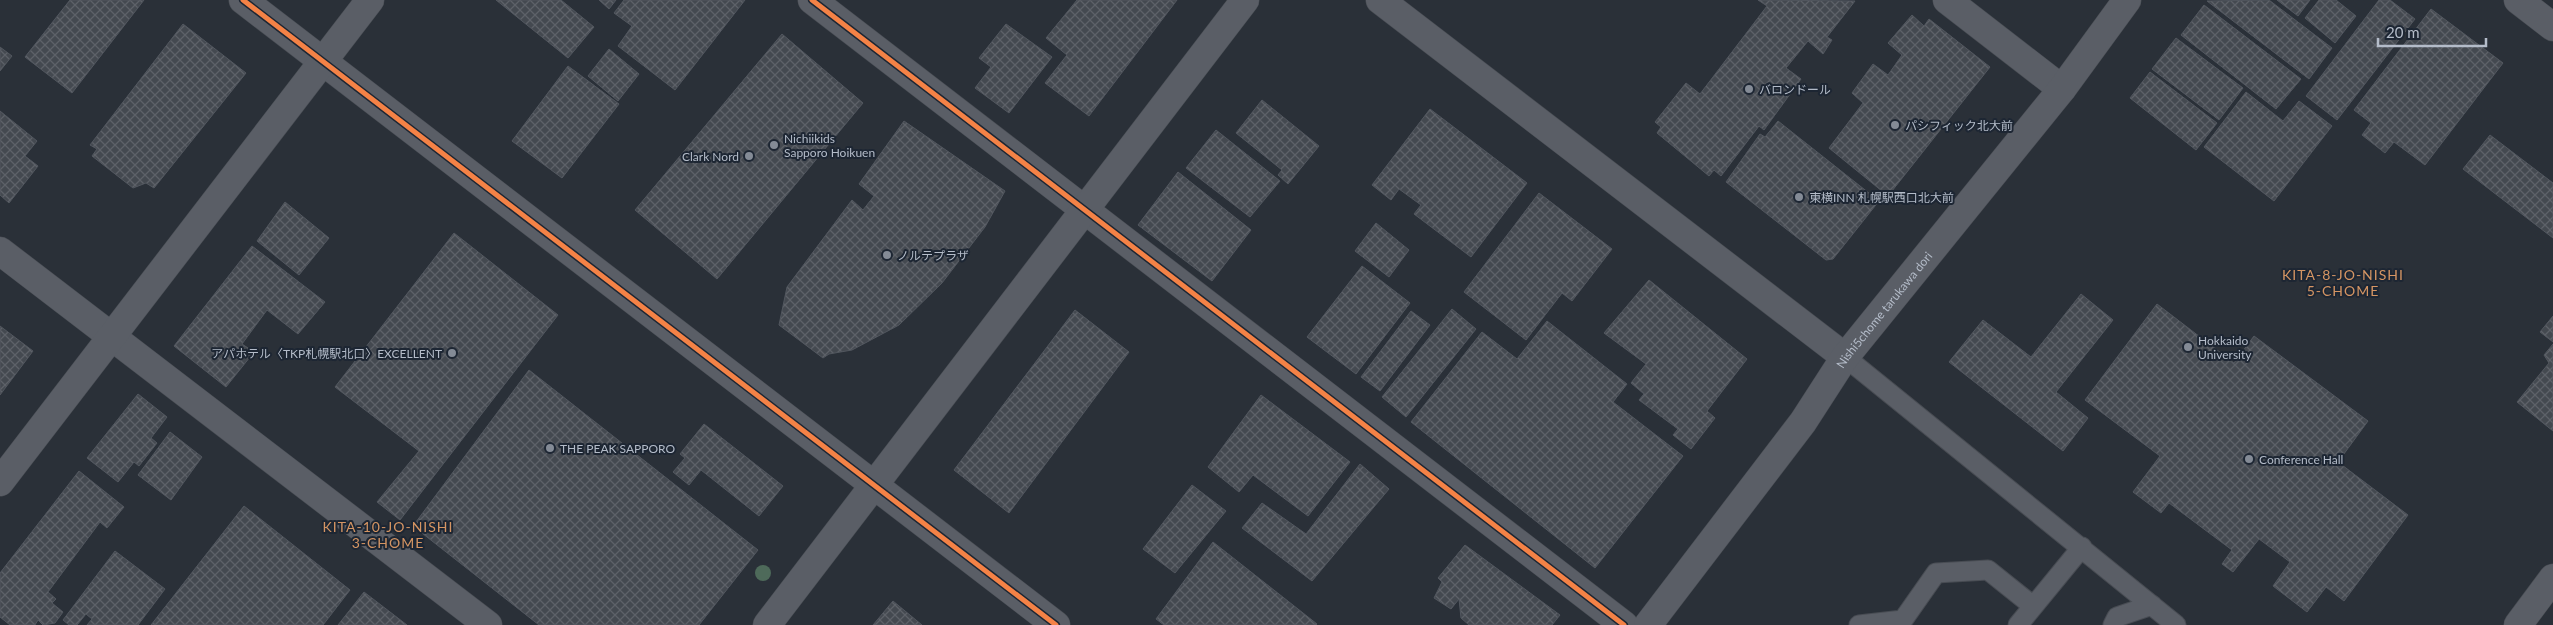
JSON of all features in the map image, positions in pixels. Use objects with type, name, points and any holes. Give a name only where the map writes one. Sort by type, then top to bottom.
[{"type":"street","points":[[243,0],[1056,625]]},
{"type":"street","points":[[0,482],[370,0]]},
{"type":"street","points":[[812,0],[1624,625]]},
{"type":"street","points":[[767,625],[1246,0]]},
{"type":"street","points":[[1380,0],[1845,357]]},
{"type":"street","points":[[1947,0],[2062,89]]},
{"type":"street","name":"Nishi5chome tarukawa dori","points":[[1648,625],[1803,422],[1845,357],[2062,89],[2127,0]]},
{"type":"street","points":[[2518,0],[2553,27]]},
{"type":"street","points":[[0,251],[488,625]]},
{"type":"street","points":[[2518,625],[2553,578]]},
{"type":"lane","points":[[1845,357],[2176,625]]},
{"type":"lane","points":[[2018,625],[2082,548]]},
{"type":"lane","points":[[1868,624],[1903,620],[1936,573],[1988,570],[2033,606]]},
{"type":"lane","points":[[2113,625],[2117,616],[2152,605]]},
{"type":"building","points":[[70,0],[144,0],[72,93],[25,57]]},
{"type":"building","points":[[496,0],[561,0],[594,27],[568,58]]},
{"type":"building","points":[[599,0],[616,0],[609,9]]},
{"type":"building","points":[[624,0],[745,0],[675,90],[618,46],[632,26],[614,13]]},
{"type":"building","points":[[1077,0],[1177,0],[1089,116],[1045,83],[1067,55],[1046,38]]},
{"type":"building","name":"バロンドール","points":[[1758,0],[1855,1],[1827,37],[1832,40],[1823,54],[1808,41],[1786,68],[1801,79],[1764,130],[1759,126],[1721,176],[1714,170],[1709,176],[1657,133],[1661,127],[1655,122],[1686,83],[1700,94],[1767,6]]},
{"type":"building","points":[[2269,0],[2332,48],[2309,79],[2207,1]]},
{"type":"building","points":[[2277,0],[2310,0],[2298,16]]},
{"type":"building","points":[[2319,0],[2336,0],[2356,16],[2335,43],[2305,18]]},
{"type":"building","points":[[2379,0],[2390,0],[2415,19],[2337,120],[2306,96]]},
{"type":"building","points":[[2204,5],[2301,79],[2276,109],[2181,35]]},
{"type":"building","points":[[2431,9],[2503,63],[2425,165],[2394,142],[2385,153],[2362,135],[2371,123],[2354,110]]},
{"type":"building","name":"パシフィック北大前","points":[[1912,15],[1924,26],[1929,19],[1990,67],[1888,196],[1829,148],[1863,103],[1852,93],[1873,64],[1888,75],[1902,55],[1888,43]]},
{"type":"building","points":[[183,24],[246,73],[154,188],[146,183],[133,188],[92,156],[97,149],[90,145]]},
{"type":"building","points":[[1006,24],[1052,57],[1009,113],[975,88],[991,67],[979,58]]},
{"type":"building","name":"Clark Nord","points":[[782,34],[863,103],[717,279],[635,210]]},
{"type":"building","points":[[2176,38],[2243,88],[2219,120],[2152,69]]},
{"type":"building","points":[[0,47],[12,56],[0,71]]},
{"type":"building","points":[[609,49],[639,74],[618,101],[588,76]]},
{"type":"building","points":[[568,66],[619,104],[562,178],[512,141]]},
{"type":"building","points":[[2150,72],[2217,123],[2196,150],[2130,98]]},
{"type":"building","points":[[2246,92],[2283,121],[2299,101],[2332,126],[2274,201],[2204,147]]},
{"type":"building","points":[[1262,100],[1319,146],[1288,184],[1278,175],[1282,170],[1236,133]]},
{"type":"building","points":[[1430,109],[1527,183],[1471,257],[1414,214],[1421,205],[1399,189],[1391,200],[1372,185]]},
{"type":"building","points":[[0,111],[37,141],[25,156],[38,166],[9,203],[0,195]]},
{"type":"building","name":"ノルテプラザ","points":[[904,121],[1005,191],[985,227],[942,283],[899,325],[852,350],[829,354],[823,358],[779,325],[787,287],[852,200],[863,210],[874,196],[859,184]]},
{"type":"building","points":[[1778,121],[1879,201],[1833,259],[1826,260],[1726,182],[1760,134],[1765,137]]},
{"type":"building","points":[[1216,130],[1280,181],[1250,217],[1186,168]]},
{"type":"building","points":[[2490,135],[2553,183],[2553,238],[2463,169]]},
{"type":"building","points":[[1178,172],[1251,230],[1212,281],[1138,225]]},
{"type":"building","points":[[1539,193],[1612,249],[1572,301],[1562,293],[1526,340],[1464,292]]},
{"type":"building","points":[[285,202],[329,238],[299,275],[257,241]]},
{"type":"building","points":[[1376,223],[1409,250],[1389,277],[1355,251]]},
{"type":"building","points":[[454,233],[558,315],[400,520],[377,502],[419,451],[335,387]]},
{"type":"building","points":[[252,246],[325,302],[298,334],[267,310],[242,344],[254,352],[226,387],[174,346]]},
{"type":"building","points":[[1362,266],[1410,303],[1356,374],[1307,337]]},
{"type":"building","points":[[1649,280],[1747,359],[1707,411],[1715,418],[1691,449],[1673,435],[1678,429],[1639,400],[1644,394],[1631,383],[1646,364],[1604,333]]},
{"type":"building","points":[[2081,294],[2113,320],[2056,392],[2088,418],[2063,451],[1949,362],[1983,320],[2031,357]]},
{"type":"building","name":"Conference Hall","points":[[2157,304],[2234,363],[2254,336],[2368,421],[2338,462],[2408,515],[2344,601],[2326,587],[2307,612],[2273,586],[2290,562],[2259,539],[2233,572],[2222,564],[2232,550],[2169,503],[2161,513],[2133,492],[2160,456],[2085,400]]},
{"type":"building","points":[[1452,309],[1476,329],[1406,417],[1382,397]]},
{"type":"building","points":[[1075,310],[1129,352],[1009,513],[954,470]]},
{"type":"building","points":[[1411,311],[1430,325],[1380,391],[1361,377]]},
{"type":"building","points":[[2553,316],[2553,342],[2540,332]]},
{"type":"building","points":[[1547,321],[1627,384],[1613,402],[1683,456],[1595,568],[1411,422],[1482,332],[1517,359]]},
{"type":"building","points":[[0,326],[33,351],[0,395]]},
{"type":"building","points":[[2553,344],[2553,431],[2517,402],[2549,363],[2544,355]]},
{"type":"building","name":"THE PEAK SAPPORO","points":[[529,370],[758,550],[699,625],[539,625],[413,526]]},
{"type":"building","points":[[138,394],[167,417],[151,438],[157,443],[139,466],[134,462],[118,482],[87,458]]},
{"type":"building","points":[[1261,395],[1350,462],[1308,516],[1253,475],[1239,492],[1208,467]]},
{"type":"building","points":[[704,424],[783,486],[759,516],[701,470],[689,485],[673,472],[685,458],[680,454]]},
{"type":"building","points":[[170,432],[202,457],[171,500],[138,475]]},
{"type":"building","points":[[1360,464],[1389,489],[1312,581],[1242,528],[1262,503],[1306,534]]},
{"type":"building","points":[[79,471],[124,507],[107,528],[100,522],[48,592],[56,599],[52,603],[63,612],[55,623],[43,625],[38,620],[35,625],[10,625],[0,617],[0,573]]},
{"type":"building","points":[[1192,485],[1226,511],[1175,573],[1143,549]]},
{"type":"building","points":[[244,506],[350,590],[323,625],[151,625]]},
{"type":"building","points":[[1213,542],[1317,624],[1164,625],[1156,619]]},
{"type":"building","points":[[1465,545],[1560,615],[1552,625],[1469,625],[1461,618],[1459,599],[1451,609],[1434,598],[1442,582],[1438,578]]},
{"type":"building","points":[[115,551],[165,589],[138,625],[87,625],[92,619],[86,614],[77,625],[69,625],[63,620]]},
{"type":"building","points":[[364,592],[407,625],[338,625]]},
{"type":"building","points":[[893,601],[922,625],[873,625]]},
{"type":"cycle path","points":[[243,0],[1056,625]]},
{"type":"cycle path","points":[[812,0],[1624,625]]},
{"type":"place","name":"バロンドール","points":[[1749,89]]},
{"type":"place","name":"パシフィック北大前","points":[[1895,125]]},
{"type":"place","name":"Nichiikids Sapporo Hoikuen","points":[[774,145]]},
{"type":"place","name":"Clark Nord","points":[[749,156]]},
{"type":"place","name":"東横INN 札幌駅西口北大前","points":[[1799,197]]},
{"type":"place","name":"ノルテプラザ","points":[[887,255]]},
{"type":"place","name":"Hokkaido University","points":[[2188,347]]},
{"type":"place","name":"アパホテル〈TKP札幌駅北口〉EXCELLENT","points":[[452,353]]},
{"type":"place","name":"THE PEAK SAPPORO","points":[[550,448]]},
{"type":"place","name":"Conference Hall","points":[[2249,459]]},
{"type":"district","name":"KITA-8-JO-NISHI 5-CHOME","points":[[2343,282]]},
{"type":"district","name":"KITA-10-JO-NISHI 3-CHOME","points":[[388,534]]}]
